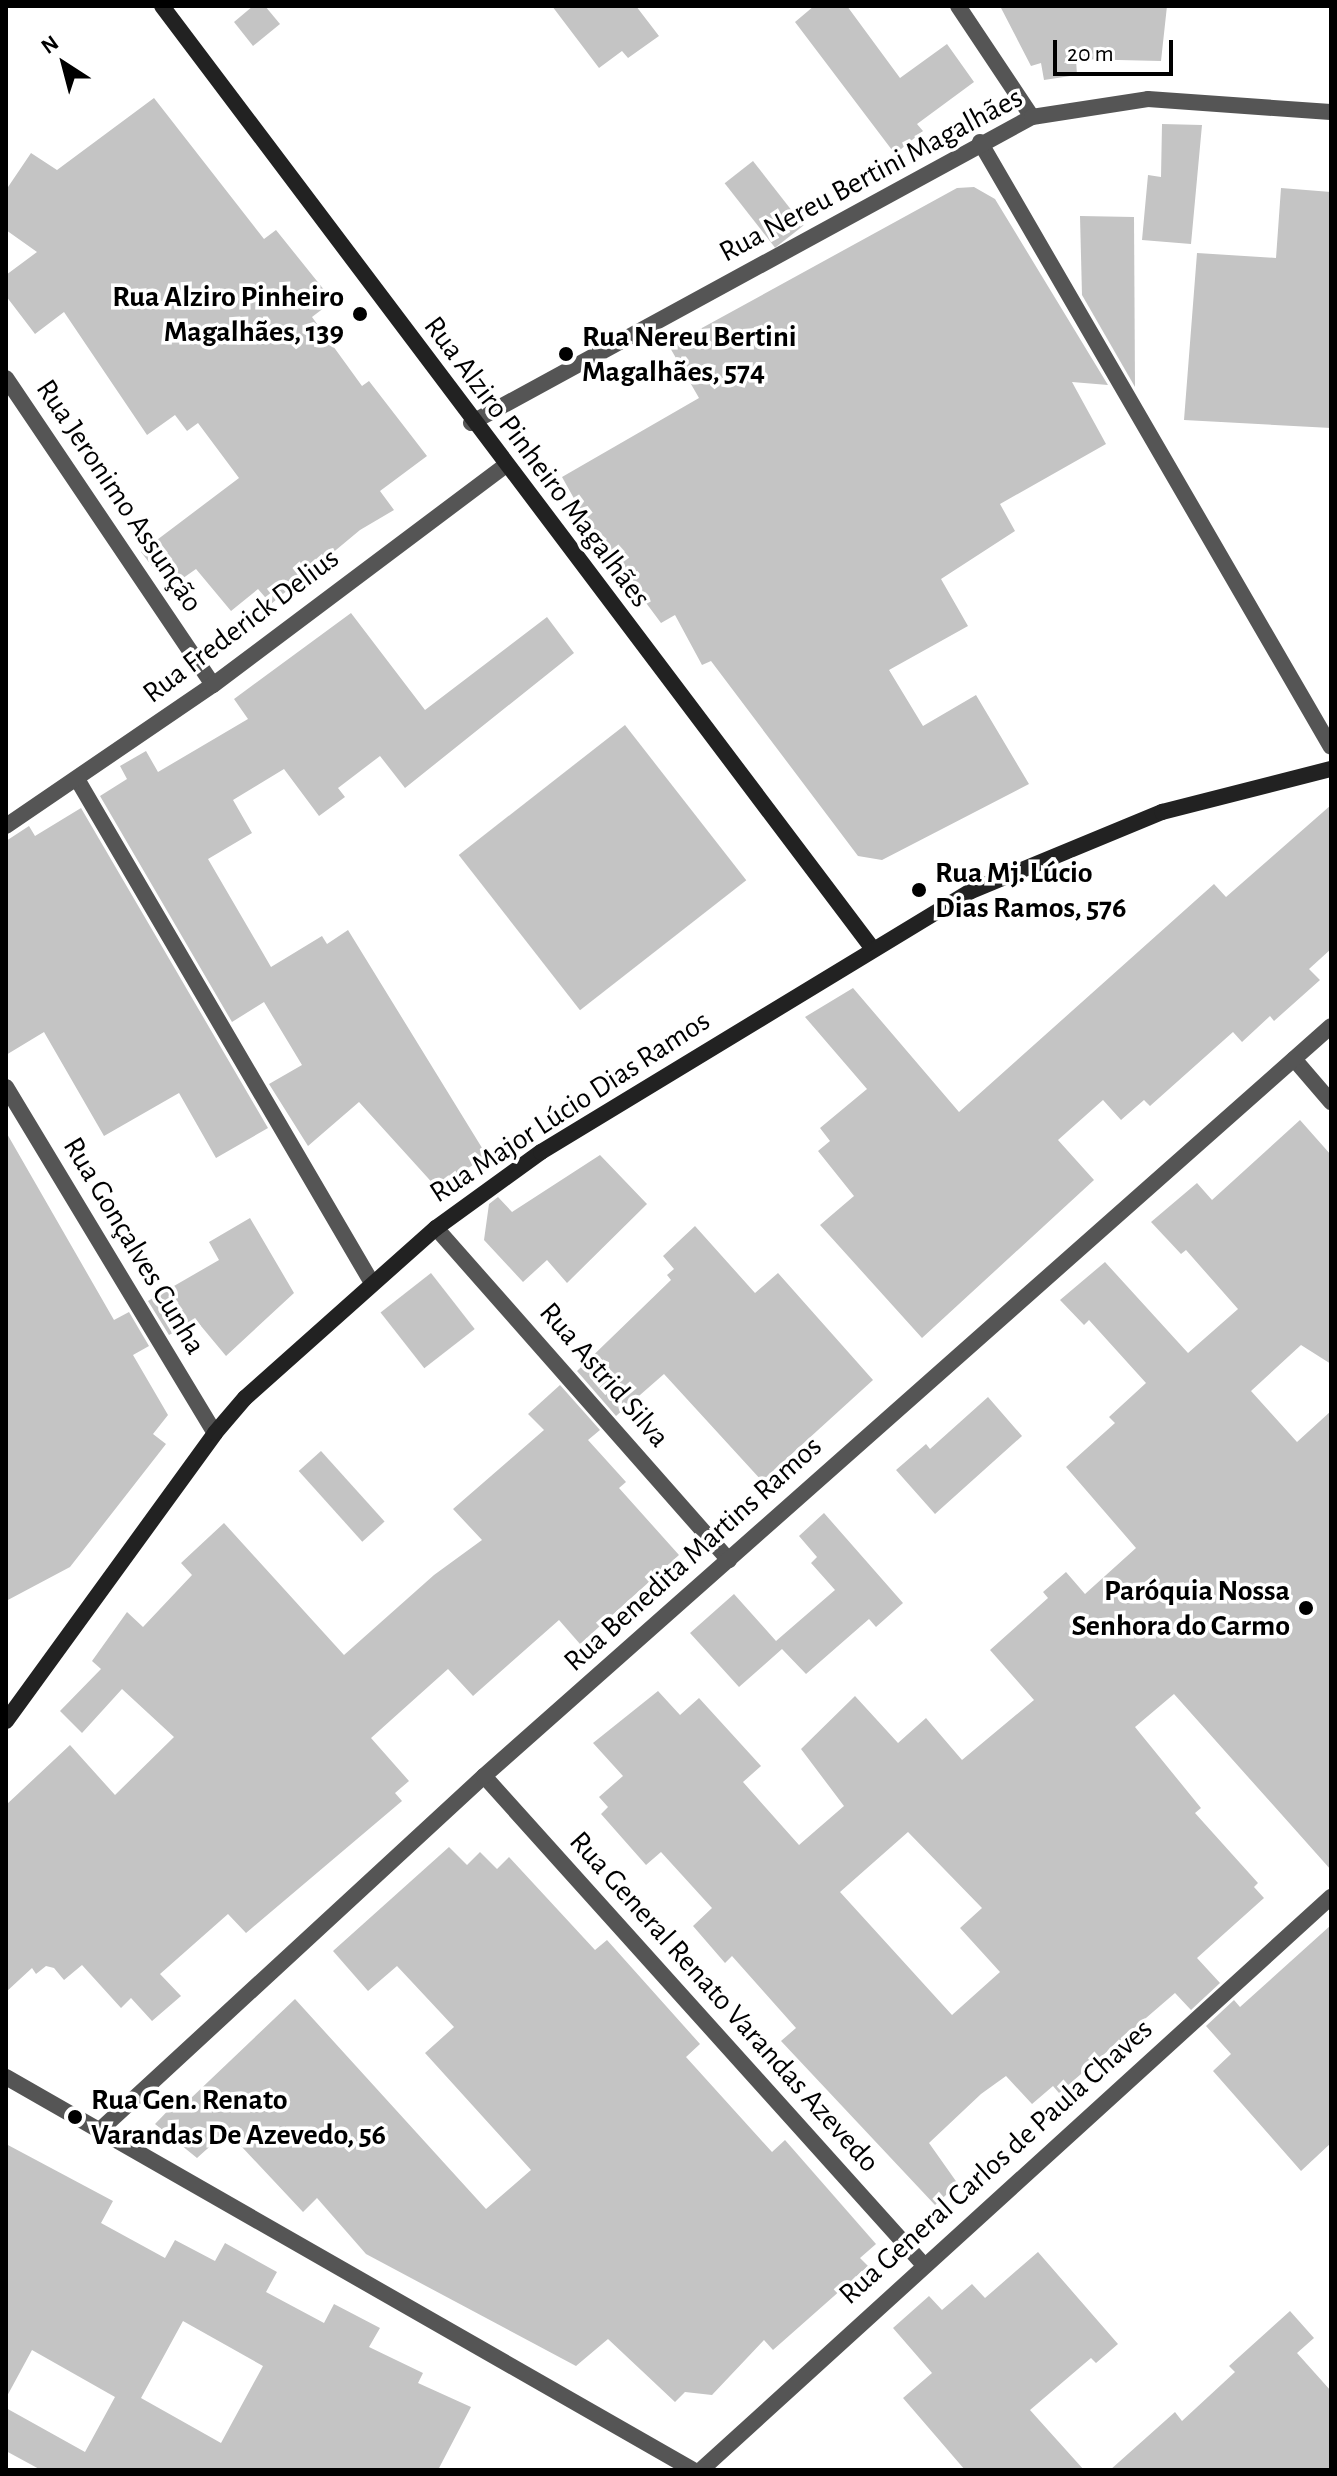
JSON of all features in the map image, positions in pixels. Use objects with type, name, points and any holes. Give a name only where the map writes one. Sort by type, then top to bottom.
[{"type":"main road","name":"Rua Alziro Pinheiro Magalhães","points":[[162,6],[471,423],[872,948]]},
{"type":"main road","name":"Rua Major Lúcio Dias Ramos","points":[[6,1721],[215,1433],[294,1352],[372,1283],[436,1228],[541,1152],[872,948],[971,891],[1089,840],[1176,808],[1331,769]]},
{"type":"street","points":[[958,6],[1032,117]]},
{"type":"street","name":"Rua Nereu Bertini Magalhães","points":[[471,423],[980,142],[1032,117],[1148,99],[1331,112]]},
{"type":"street","points":[[980,142],[1331,747]]},
{"type":"street","name":"Rua Jeronimo Assunção","points":[[6,378],[213,685]]},
{"type":"street","name":"Rua Frederick Delius","points":[[6,826],[213,685],[505,466]]},
{"type":"street","points":[[77,779],[372,1283]]},
{"type":"street","name":"Rua Benedita Martins Ramos","points":[[100,2130],[484,1776],[1331,1026]]},
{"type":"street","points":[[1294,1059],[1331,1102]]},
{"type":"street","name":"Rua Gonçalves Cunha","points":[[6,1087],[215,1433]]},
{"type":"street","name":"Rua Astrid Silva","points":[[436,1228],[729,1560]]},
{"type":"street","name":"Rua General Renato Varandas Azevedo","points":[[484,1776],[923,2264]]},
{"type":"street","name":"Rua General Carlos de Paula Chaves","points":[[701,2470],[923,2264],[1331,1897]]},
{"type":"street","points":[[6,2077],[693,2470]]},
{"type":"building","points":[[253,6],[265,6],[280,24],[253,46],[234,22]]},
{"type":"building","points":[[552,6],[636,6],[659,36],[628,58],[622,51],[599,68]]},
{"type":"building","points":[[814,6],[847,6],[900,78],[947,44],[974,82],[917,124],[923,131],[895,154],[795,22]]},
{"type":"building","points":[[1000,6],[1167,6],[1161,61],[1076,59],[1077,75],[1044,80],[1041,63],[1031,66]]},
{"type":"building","points":[[154,98],[264,239],[276,230],[333,301],[312,317],[362,386],[369,381],[427,456],[380,491],[394,510],[360,530],[271,604],[258,589],[231,611],[196,569],[169,588],[141,552],[239,478],[198,423],[187,431],[175,415],[147,435],[64,312],[35,334],[6,296],[6,275],[37,252],[6,230],[6,190],[31,153],[57,170]]},
{"type":"building","points":[[1162,124],[1202,125],[1191,244],[1142,240],[1148,175],[1161,177]]},
{"type":"building","points":[[753,161],[803,226],[775,248],[725,183]]},
{"type":"building","points":[[974,187],[995,199],[1108,385],[1072,382],[1106,444],[1000,504],[1015,531],[941,579],[968,626],[889,670],[923,726],[976,695],[1029,784],[882,860],[858,856],[711,661],[702,665],[675,615],[661,623],[591,529],[562,477],[699,398],[669,346],[957,188]]},
{"type":"building","points":[[1281,188],[1331,192],[1331,428],[1184,420],[1197,253],[1276,258]]},
{"type":"building","points":[[1080,216],[1134,217],[1135,387],[1082,295]]},
{"type":"building","points":[[351,613],[425,710],[547,617],[574,653],[405,788],[380,756],[338,788],[345,797],[319,816],[284,769],[233,800],[252,833],[208,859],[271,967],[322,936],[327,944],[348,930],[487,1156],[437,1188],[359,1102],[308,1146],[269,1084],[302,1065],[264,1002],[232,1022],[100,796],[127,779],[120,766],[146,751],[158,772],[248,719],[234,699]]},
{"type":"building","points":[[625,725],[746,880],[580,1010],[459,855]]},
{"type":"building","points":[[1331,805],[1331,949],[1309,969],[1320,980],[1274,1021],[1270,1016],[1242,1042],[1233,1032],[1150,1106],[1144,1100],[1121,1120],[1103,1100],[1058,1140],[1094,1180],[922,1338],[820,1225],[854,1196],[818,1151],[830,1141],[820,1128],[867,1089],[805,1017],[853,988],[959,1112],[1214,884],[1226,897]]},
{"type":"building","points":[[81,808],[268,1128],[216,1158],[179,1093],[104,1136],[44,1032],[6,1055],[6,841],[29,826],[35,836]]},
{"type":"building","points":[[1300,1120],[1331,1155],[1331,1364],[1301,1345],[1251,1391],[1297,1442],[1331,1411],[1331,1870],[1174,1694],[1135,1727],[1201,1808],[1195,1813],[1258,1883],[1254,1887],[1264,1898],[1197,1958],[1220,1983],[1191,2010],[1175,1993],[1059,2093],[1053,2086],[1032,2104],[1006,2076],[981,2094],[929,2143],[958,2184],[935,2205],[781,2041],[796,2028],[732,1956],[725,1963],[693,1926],[712,1908],[661,1852],[646,1865],[601,1814],[608,1807],[599,1797],[623,1776],[593,1743],[658,1691],[680,1715],[699,1698],[761,1766],[743,1782],[799,1845],[844,1806],[801,1749],[855,1696],[898,1743],[926,1718],[962,1760],[1034,1700],[990,1650],[1048,1598],[1043,1592],[1066,1572],[1085,1594],[1136,1548],[1066,1467],[1115,1423],[1109,1417],[1146,1383],[1089,1320],[1084,1325],[1060,1300],[1105,1262],[1188,1353],[1238,1309],[1186,1250],[1181,1254],[1151,1222],[1197,1183],[1212,1200]],"holes":[[[908,1832],[982,1908],[960,1928],[1000,1972],[952,2015],[840,1892]]]},
{"type":"building","points":[[6,1132],[114,1320],[129,1312],[149,1346],[133,1355],[168,1415],[153,1434],[166,1444],[70,1567],[6,1601]]},
{"type":"building","points":[[600,1155],[647,1204],[567,1283],[547,1260],[523,1282],[484,1240],[489,1204],[498,1197],[512,1212]]},
{"type":"building","points":[[250,1218],[294,1293],[226,1356],[196,1320],[169,1335],[148,1301],[219,1260],[209,1242]]},
{"type":"building","points":[[695,1226],[755,1293],[778,1273],[873,1380],[762,1481],[664,1374],[616,1416],[577,1371],[671,1280],[667,1275],[674,1269],[663,1256]]},
{"type":"building","points":[[431,1273],[475,1329],[424,1368],[381,1312]]},
{"type":"building","points":[[560,1385],[600,1430],[588,1440],[626,1482],[619,1488],[679,1555],[580,1644],[559,1620],[473,1696],[448,1669],[371,1738],[409,1781],[395,1793],[402,1801],[246,1933],[228,1914],[160,1974],[181,1996],[152,2021],[131,1998],[121,2008],[82,1965],[64,1980],[54,1968],[46,1966],[36,1974],[32,1968],[6,1992],[6,1805],[70,1745],[115,1795],[174,1737],[122,1689],[82,1733],[60,1711],[101,1669],[92,1661],[127,1612],[143,1627],[192,1575],[181,1563],[224,1523],[344,1655],[434,1575],[482,1540],[453,1509],[544,1430],[528,1414]]},
{"type":"building","points":[[988,1397],[1022,1436],[935,1514],[896,1470],[926,1444],[930,1449]]},
{"type":"building","points":[[321,1451],[385,1522],[362,1542],[299,1471]]},
{"type":"building","points":[[824,1513],[903,1603],[876,1627],[869,1619],[806,1674],[782,1649],[739,1687],[690,1633],[734,1594],[776,1641],[835,1590],[811,1563],[817,1557],[799,1536]]},
{"type":"building","points":[[449,1847],[467,1865],[480,1852],[497,1869],[509,1857],[595,1950],[607,1940],[700,2044],[686,2057],[772,2152],[785,2140],[876,2244],[860,2258],[868,2266],[773,2350],[764,2340],[712,2395],[685,2392],[675,2402],[608,2339],[576,2366],[366,2254],[317,2198],[303,2212],[227,2131],[197,2158],[155,2124],[183,2095],[189,2100],[295,1999],[486,2209],[531,2170],[425,2053],[454,2027],[397,1966],[368,1991],[333,1951]]},
{"type":"building","points":[[1331,1925],[1331,2143],[1301,2171],[1213,2071],[1231,2054],[1206,2026],[1234,2000],[1240,2007]]},
{"type":"building","points":[[6,2144],[113,2201],[101,2223],[165,2258],[175,2240],[215,2261],[225,2243],[277,2272],[266,2292],[324,2323],[334,2304],[380,2328],[369,2347],[423,2373],[418,2383],[471,2407],[438,2470],[41,2470],[6,2451],[6,2408],[85,2452],[115,2397],[32,2350],[6,2398]],"holes":[[[183,2321],[263,2366],[221,2443],[141,2398]]]},
{"type":"building","points":[[1038,2252],[1118,2344],[1096,2363],[1091,2358],[1030,2410],[1084,2470],[965,2470],[903,2398],[932,2373],[893,2328],[929,2296],[942,2310],[972,2284],[985,2298]]},
{"type":"building","points":[[1290,2311],[1314,2338],[1297,2353],[1331,2391],[1331,2470],[1110,2470],[1175,2412],[1182,2421],[1235,2372],[1229,2366]]},
{"type":"place","name":"Rua Alziro Pinheiro Magalhães, 139","points":[[360,314]]},
{"type":"place","name":"Rua Nereu Bertini Magalhães, 574","points":[[566,354]]},
{"type":"place","name":"Rua Mj. Lúcio Dias Ramos, 576","points":[[919,890]]},
{"type":"place","name":"Paróquia Nossa Senhora do Carmo","points":[[1306,1608]]},
{"type":"place","name":"Rua Gen. Renato Varandas De Azevedo, 56","points":[[75,2117]]}]
